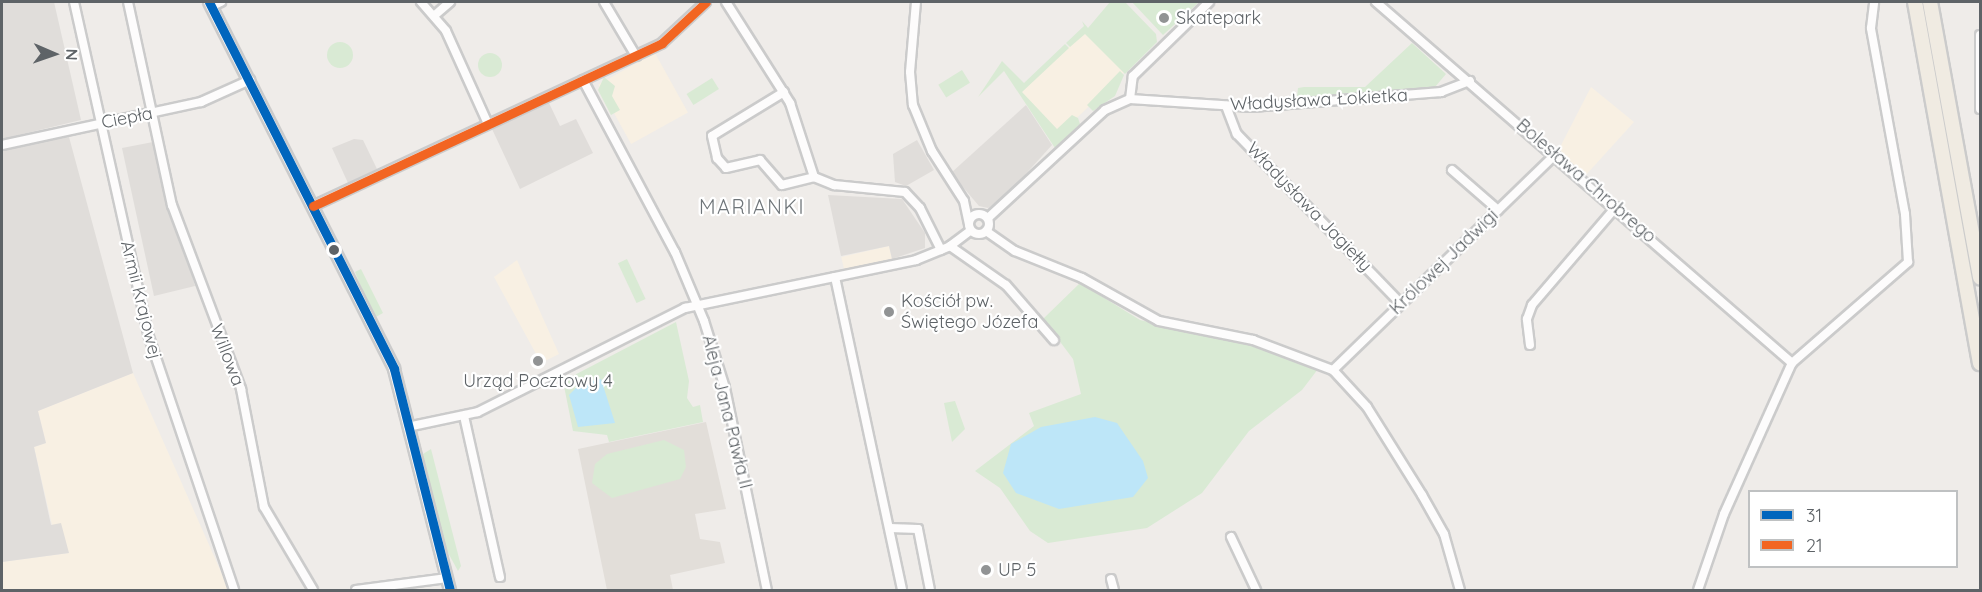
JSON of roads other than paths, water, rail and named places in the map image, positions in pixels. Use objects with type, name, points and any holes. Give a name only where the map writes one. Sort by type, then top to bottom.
[{"type":"highway","points":[[1915,2],[1980,363]]},
{"type":"highway","points":[[1930,2],[1980,278]]},
{"type":"street","name":"Armii Krajowej","points":[[74,2],[148,334],[234,591]]},
{"type":"street","name":"Willowa","points":[[128,2],[172,205],[241,389],[264,507],[313,591]]},
{"type":"street","points":[[421,2],[435,15],[488,124]]},
{"type":"street","points":[[435,15],[450,2]]},
{"type":"street","points":[[604,2],[636,56]]},
{"type":"street","points":[[313,206],[636,56],[681,29],[706,2]]},
{"type":"street","points":[[726,2],[784,92],[814,177]]},
{"type":"street","points":[[916,2],[910,72],[913,105],[928,143],[960,195],[975,214],[988,218]]},
{"type":"street","points":[[986,231],[988,218],[1105,110],[1130,99],[1134,76],[1209,2]]},
{"type":"street","name":"Bolesława Chrobrego","points":[[1376,2],[1616,207],[1792,363]]},
{"type":"street","points":[[1698,591],[1724,514],[1792,363],[1908,262],[1905,214],[1871,28],[1874,2]]},
{"type":"street","points":[[214,3],[250,81],[394,369],[412,426],[450,591]]},
{"type":"street","points":[[1980,35],[1980,109]]},
{"type":"street","name":"Aleja Jana Pawła II","points":[[583,80],[698,305],[725,388],[767,591]]},
{"type":"street","name":"Ciepła","points":[[2,145],[201,102],[250,81]]},
{"type":"street","name":"Władysława Łokietka","points":[[1130,99],[1226,106],[1441,92],[1470,81]]},
{"type":"street","points":[[784,92],[712,136],[717,159],[726,168],[760,160],[782,185],[814,177],[834,185],[905,192],[920,208],[940,250]]},
{"type":"street","name":"Władysława Jagiełły","points":[[1226,106],[1238,134],[1401,304]]},
{"type":"street","name":"Królowej Jadwigi","points":[[1333,370],[1555,155]]},
{"type":"street","points":[[1452,170],[1498,210]]},
{"type":"street","points":[[960,195],[970,227]]},
{"type":"street","points":[[1530,345],[1532,305],[1616,207]]},
{"type":"street","points":[[412,426],[464,416],[557,376],[588,354],[698,305],[835,277],[940,250],[950,246],[970,227],[975,214]]},
{"type":"street","points":[[970,227],[986,231],[1015,251],[1082,278],[1159,321],[1253,340],[1333,370],[1366,407],[1422,495],[1444,534],[1460,591]]},
{"type":"street","points":[[950,246],[1006,285],[1054,340]]},
{"type":"street","points":[[835,277],[902,591]]},
{"type":"street","points":[[464,416],[500,577]]},
{"type":"street","points":[[890,528],[918,529],[930,591]]},
{"type":"street","points":[[1231,537],[1256,591]]},
{"type":"street","points":[[356,591],[447,578]]},
{"type":"street","points":[[1112,579],[1114,591]]},
{"type":"water","points":[[601,379],[615,423],[578,427],[569,395],[581,383]]},
{"type":"water","points":[[1095,417],[1117,423],[1143,461],[1148,478],[1133,497],[1059,509],[1016,493],[1003,473],[1011,444],[1041,427]]},
{"type":"place","name":"Skatepark","points":[[1164,18]]},
{"type":"place","name":"Kościół pw. Świętego Józefa","points":[[889,312]]},
{"type":"place","name":"Urząd Pocztowy 4","points":[[538,361]]},
{"type":"place","name":"UP 5","points":[[986,570]]},
{"type":"district","name":"MARIANKI","points":[[752,206]]}]
